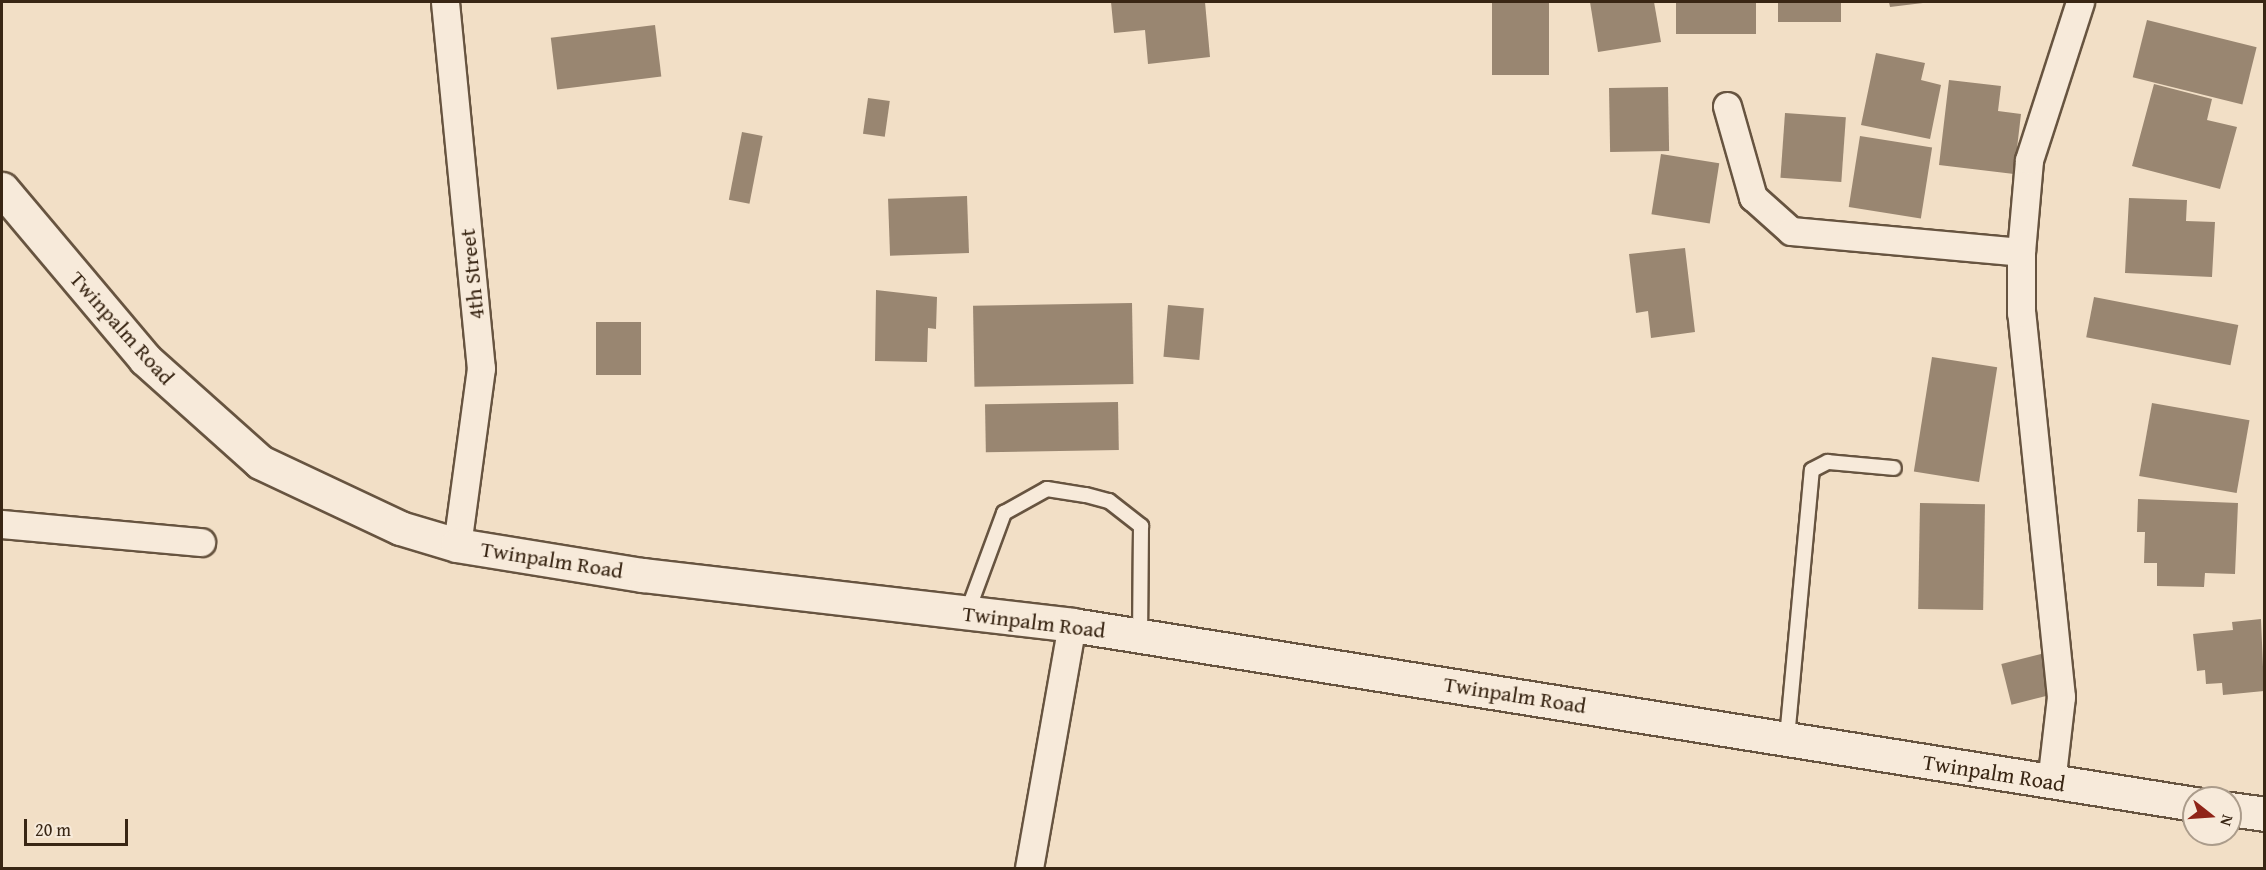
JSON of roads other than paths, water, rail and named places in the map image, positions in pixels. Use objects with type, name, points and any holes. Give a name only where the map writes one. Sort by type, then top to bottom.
[{"type":"main road","name":"Twinpalm Road","points":[[2,189],[145,359],[260,462],[400,528],[457,545],[643,575],[1072,625],[2182,802]]},
{"type":"main road","points":[[2242,811],[2265,814]]},
{"type":"street","name":"4th Street","points":[[445,2],[481,368],[457,545]]},
{"type":"street","points":[[2051,783],[2061,698],[2021,313],[2021,252],[2029,160],[2080,2]]},
{"type":"street","points":[[1727,106],[1753,197],[1791,231],[2021,252]]},
{"type":"street","points":[[2,524],[201,542]]},
{"type":"street","points":[[1029,868],[1072,625]]},
{"type":"lane","points":[[1787,738],[1812,470],[1828,462],[1894,468]]},
{"type":"lane","points":[[967,613],[1004,513],[1047,489],[1109,501],[1141,526],[1140,636]]}]
